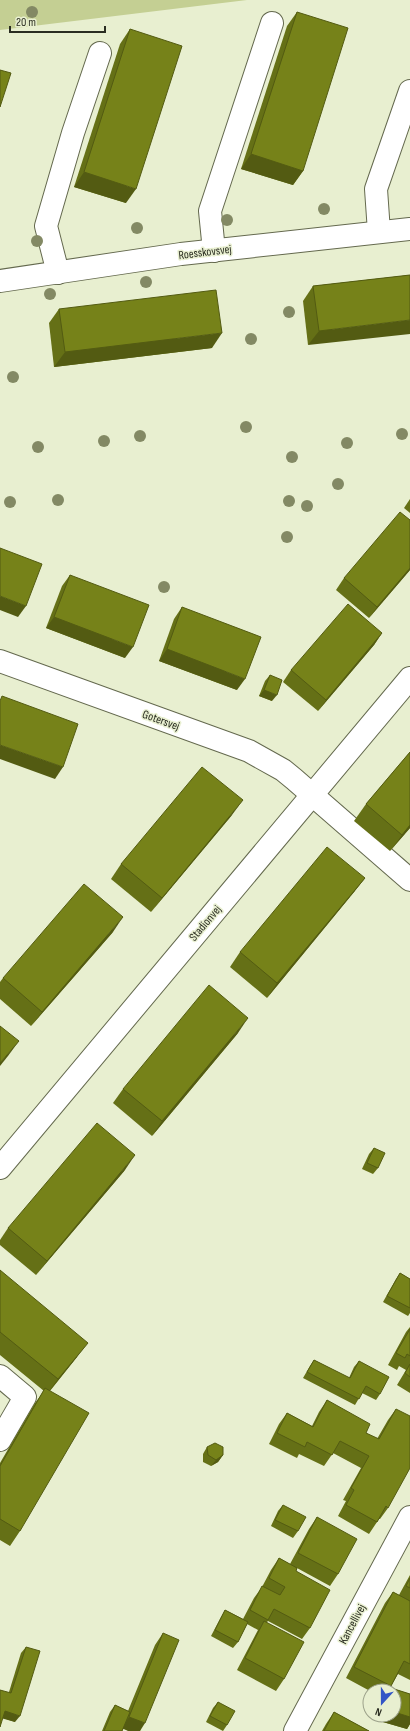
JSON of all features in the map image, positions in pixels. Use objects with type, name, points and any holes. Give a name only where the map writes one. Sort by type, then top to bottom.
[{"type":"street","points":[[214,251],[210,211],[272,23]]},
{"type":"street","points":[[58,273],[46,226],[73,133],[100,53]]},
{"type":"street","points":[[379,232],[376,189],[410,91]]},
{"type":"street","name":"Roesskovsvej","points":[[0,281],[214,251],[410,229]]},
{"type":"street","name":"Gotersvej","points":[[0,661],[249,751],[283,770],[313,794],[410,880]]},
{"type":"street","name":"Stadionvej","points":[[0,1168],[410,678]]},
{"type":"street","points":[[0,1376],[25,1397],[0,1440]]},
{"type":"street","name":"Kancellivej","points":[[295,1731],[410,1516]]},
{"type":"green space","points":[[0,0],[247,0],[0,30]]},
{"type":"building","points":[[297,12],[348,28],[303,171],[251,154]]},
{"type":"building","points":[[130,29],[182,46],[136,189],[84,172]]},
{"type":"building","points":[[0,70],[11,73],[0,107]]},
{"type":"building","points":[[410,275],[410,320],[319,331],[313,286]]},
{"type":"building","points":[[216,290],[222,333],[65,352],[59,309]]},
{"type":"building","points":[[400,512],[410,520],[410,568],[377,607],[344,578]]},
{"type":"building","points":[[0,548],[42,564],[26,606],[0,596]]},
{"type":"building","points":[[70,575],[149,605],[133,647],[54,617]]},
{"type":"building","points":[[348,604],[382,633],[326,700],[291,670]]},
{"type":"building","points":[[182,607],[261,637],[245,679],[167,649]]},
{"type":"building","points":[[270,675],[282,680],[277,695],[264,690]]},
{"type":"building","points":[[2,696],[78,724],[63,767],[0,745],[0,701]]},
{"type":"building","points":[[410,752],[410,825],[402,835],[366,804]]},
{"type":"building","points":[[202,767],[243,800],[162,898],[121,864]]},
{"type":"building","points":[[327,847],[365,878],[277,983],[240,952]]},
{"type":"building","points":[[84,884],[123,917],[42,1012],[3,978]]},
{"type":"building","points":[[209,985],[248,1018],[162,1121],[123,1089]]},
{"type":"building","points":[[0,1026],[19,1041],[0,1063]]},
{"type":"building","points":[[97,1123],[135,1155],[47,1261],[8,1228]]},
{"type":"building","points":[[374,1148],[385,1153],[378,1168],[367,1163]]},
{"type":"building","points":[[0,1270],[88,1343],[58,1379],[0,1332]]},
{"type":"building","points":[[400,1273],[410,1279],[410,1308],[387,1296]]},
{"type":"building","points":[[410,1329],[410,1356],[407,1354],[405,1358],[396,1353]]},
{"type":"building","points":[[314,1360],[350,1378],[359,1361],[389,1377],[380,1394],[366,1386],[359,1399],[307,1372]]},
{"type":"building","points":[[410,1364],[410,1377],[405,1373]]},
{"type":"building","points":[[45,1388],[89,1413],[20,1531],[0,1519],[0,1466]]},
{"type":"building","points":[[327,1400],[370,1424],[366,1433],[379,1439],[396,1409],[410,1416],[410,1468],[388,1508],[386,1506],[377,1522],[346,1505],[354,1490],[351,1488],[369,1456],[340,1441],[332,1455],[307,1442],[305,1447],[277,1433],[287,1413],[313,1427]]},
{"type":"building","points":[[215,1443],[223,1447],[223,1455],[216,1460],[208,1455],[207,1447]]},
{"type":"building","points":[[283,1505],[306,1517],[298,1531],[275,1520]]},
{"type":"building","points":[[317,1517],[357,1539],[338,1574],[298,1553]]},
{"type":"building","points":[[279,1558],[297,1568],[296,1571],[330,1590],[310,1628],[274,1609],[268,1620],[250,1610],[262,1586],[280,1595],[285,1587],[269,1578]]},
{"type":"building","points":[[410,1578],[410,1588],[406,1586]]},
{"type":"building","points":[[393,1592],[410,1601],[410,1664],[404,1661],[393,1683],[385,1683],[354,1667]]},
{"type":"building","points":[[225,1610],[248,1622],[238,1642],[215,1630]]},
{"type":"building","points":[[264,1621],[304,1642],[284,1679],[245,1658]]},
{"type":"building","points":[[163,1633],[179,1640],[145,1723],[129,1717]]},
{"type":"building","points":[[26,1647],[40,1651],[20,1716],[5,1711],[0,1727],[0,1690],[11,1693]]},
{"type":"building","points":[[402,1691],[410,1694],[410,1717],[402,1714]]},
{"type":"building","points":[[218,1702],[235,1711],[227,1725],[210,1716]]},
{"type":"building","points":[[115,1705],[130,1712],[122,1731],[104,1731]]},
{"type":"building","points":[[334,1712],[369,1731],[324,1731]]}]
